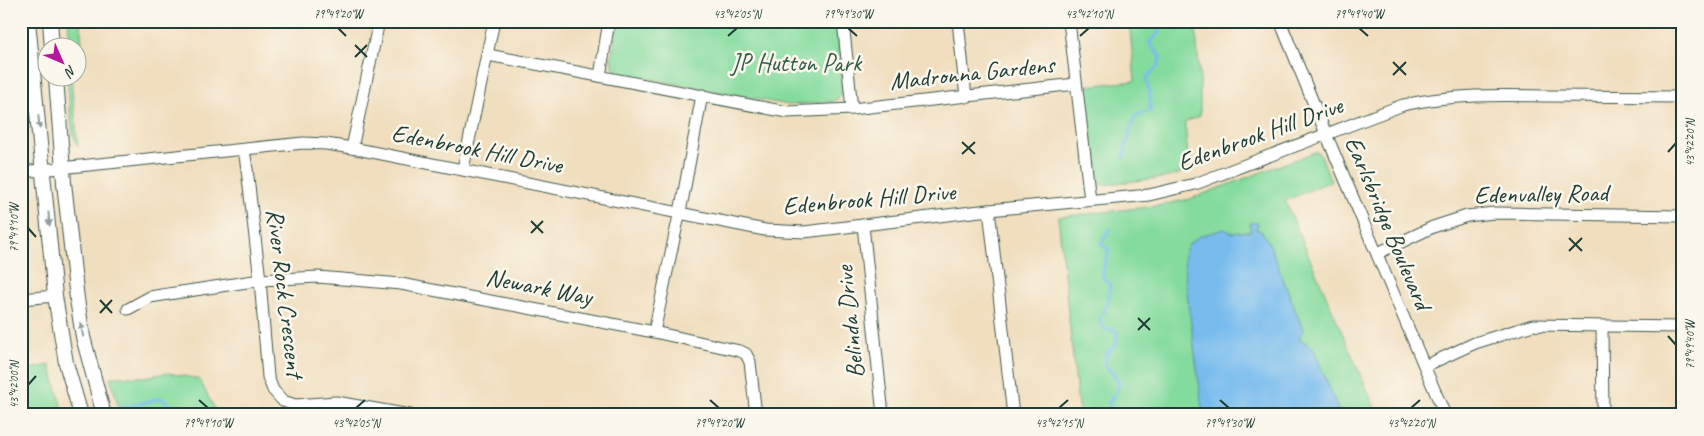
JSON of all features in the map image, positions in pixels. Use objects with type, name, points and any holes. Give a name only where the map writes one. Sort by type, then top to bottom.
[{"type":"main road","points":[[28,21],[55,296],[72,385],[81,415]]},
{"type":"main road","points":[[50,21],[51,38]]},
{"type":"main road","points":[[57,88],[62,168],[78,308],[83,336],[104,415]]},
{"type":"street","points":[[352,148],[379,21]]},
{"type":"street","points":[[463,169],[494,21]]},
{"type":"street","points":[[600,76],[609,21]]},
{"type":"street","points":[[842,21],[852,109]]},
{"type":"street","points":[[958,21],[966,96]]},
{"type":"street","points":[[1069,21],[1090,200]]},
{"type":"street","name":"Earlsbridge Boulevard","points":[[1280,21],[1446,415]]},
{"type":"street","name":"Madronna Gardens","points":[[488,55],[787,112],[852,109],[1076,84]]},
{"type":"street","points":[[654,332],[680,213],[702,95]]},
{"type":"street","name":"Edenbrook Hill Drive","points":[[21,172],[309,143],[352,148],[463,169],[765,230],[804,232],[989,210],[1149,195],[1195,184],[1403,105],[1428,99],[1452,96],[1501,95],[1683,97]]},
{"type":"street","name":"River Rock Crescent","points":[[244,150],[248,169],[260,280],[268,377],[273,390],[283,401],[295,405],[336,402],[410,415]]},
{"type":"street","points":[[989,210],[1013,415]]},
{"type":"street","name":"Edenvalley Road","points":[[1378,253],[1433,227],[1467,216],[1494,213],[1683,216]]},
{"type":"street","name":"Belinda Drive","points":[[863,225],[883,415]]},
{"type":"street","name":"Newark Way","points":[[128,309],[150,297],[260,280],[318,277],[401,284],[654,332],[740,351],[746,354],[750,362],[756,415]]},
{"type":"street","points":[[21,299],[55,296]]},
{"type":"street","points":[[1425,366],[1475,343],[1532,325],[1683,326]]},
{"type":"street","points":[[1602,326],[1604,415]]},
{"type":"green space","points":[[68,21],[80,21],[82,38],[70,38]]},
{"type":"green space","name":"JP Hutton Park","points":[[618,21],[837,21],[843,86],[841,96],[833,102],[789,105],[618,73],[612,66],[611,58]]},
{"type":"green space","points":[[1129,21],[1195,21],[1200,81],[1200,116],[1185,122],[1189,170],[1169,177],[1100,185],[1094,177],[1086,86],[1135,81]]},
{"type":"green space","points":[[68,88],[72,88],[78,146],[73,134]]},
{"type":"green space","points":[[1315,152],[1321,155],[1331,181],[1285,201],[1378,415],[1079,415],[1058,217],[1157,206],[1190,199]]},
{"type":"green space","points":[[50,365],[64,415],[21,415],[21,372]]},
{"type":"green space","points":[[168,373],[199,379],[218,415],[121,415],[110,377],[144,377]]},
{"type":"water","points":[[1250,223],[1258,223],[1256,229],[1262,232],[1269,243],[1303,330],[1299,339],[1313,347],[1340,415],[1203,415],[1185,277],[1184,254],[1190,243],[1200,236],[1224,229],[1232,233],[1251,231]]},
{"type":"waterway","points":[[1124,157],[1135,117],[1150,111],[1150,95],[1146,79],[1158,66],[1161,57],[1149,43],[1158,34],[1159,25],[1157,21]]},
{"type":"waterway","points":[[1110,229],[1101,243],[1109,251],[1103,269],[1103,278],[1110,284],[1107,303],[1099,320],[1105,329],[1117,331],[1116,344],[1106,354],[1105,366],[1113,373],[1119,384],[1109,403],[1112,415]]},
{"type":"waterway","points":[[106,412],[161,398],[184,415]]}]
